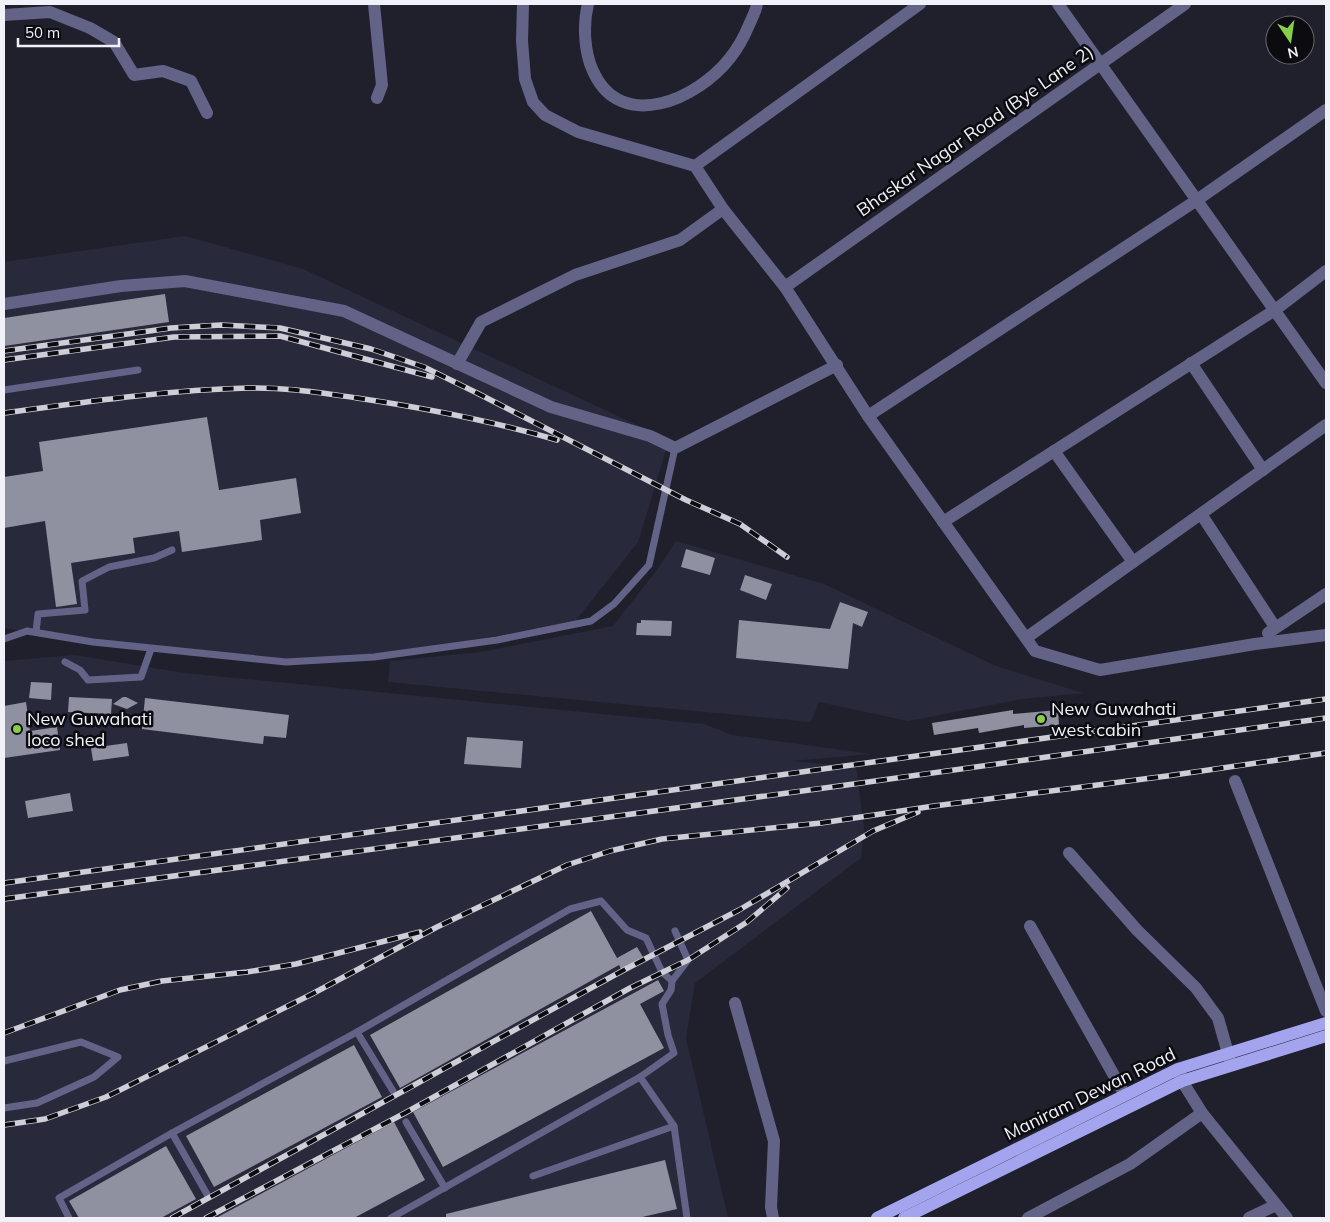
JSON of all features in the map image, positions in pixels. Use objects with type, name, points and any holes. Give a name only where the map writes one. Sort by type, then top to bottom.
[{"type":"main road","name":"Maniram Dewan Road","points":[[877,1218],[1125,1095],[1230,1059],[1326,1023]]},
{"type":"main road","name":"Maniram Dewan Road","points":[[1230,1059],[1326,1036]]},
{"type":"main road","name":"Maniram Dewan Road","points":[[904,1218],[1180,1075]]},
{"type":"street","points":[[374,4],[382,85],[377,98]]},
{"type":"street","points":[[523,4],[522,41],[525,79],[534,102],[545,115],[578,132],[695,166],[722,209],[785,286],[868,416],[1035,651],[1100,670],[1255,644],[1326,635]]},
{"type":"street","points":[[588,4],[586,14],[587,58],[597,81],[612,98],[626,104],[644,107],[665,103],[689,92],[722,65],[743,38],[757,4]]},
{"type":"street","points":[[695,166],[920,4]]},
{"type":"street","points":[[1058,4],[1326,383]]},
{"type":"street","name":"Bhaskar Nagar Road (Bye Lane 2)","points":[[785,286],[1185,4]]},
{"type":"street","points":[[4,14],[50,8],[114,42],[134,75],[163,71],[191,81],[207,113]]},
{"type":"street","points":[[868,416],[1197,200],[1326,110]]},
{"type":"street","points":[[457,364],[482,322],[575,275],[680,240],[722,209]]},
{"type":"street","points":[[943,522],[1275,310],[1326,271]]},
{"type":"street","points":[[4,304],[121,286],[184,281],[344,311],[551,407],[650,436],[676,448],[837,365]]},
{"type":"street","points":[[1192,363],[1262,470]]},
{"type":"street","points":[[1026,638],[1326,425]]},
{"type":"street","points":[[1054,451],[1133,562]]},
{"type":"street","points":[[1201,514],[1275,627]]},
{"type":"street","points":[[1255,644],[1275,627],[1326,594]]},
{"type":"street","points":[[1235,781],[1326,1011]]},
{"type":"street","points":[[1069,853],[1137,930],[1196,988],[1218,1018],[1230,1059]]},
{"type":"street","points":[[1030,926],[1125,1095]]},
{"type":"street","points":[[735,1004],[774,1141],[771,1207],[773,1218]]},
{"type":"street","points":[[1180,1075],[1202,1113],[1287,1218]]},
{"type":"street","points":[[1028,1218],[1130,1164],[1202,1113]]},
{"type":"street","points":[[1250,1218],[1276,1205]]},
{"type":"lane","points":[[4,390],[138,370]]},
{"type":"lane","points":[[4,639],[27,630],[93,642],[286,662],[374,657],[497,640],[591,621],[614,604],[649,565],[676,448]]},
{"type":"lane","points":[[36,632],[38,614],[85,610],[82,581],[110,567],[154,558],[172,550]]},
{"type":"lane","points":[[65,662],[80,670],[88,680],[141,677],[152,649]]},
{"type":"lane","points":[[70,1218],[59,1198],[172,1133],[357,1032],[570,909],[601,900],[627,930],[646,938],[662,972],[672,981]]},
{"type":"lane","points":[[391,1218],[640,1077],[674,1053],[668,1035],[662,1004],[671,990],[672,981],[688,960],[675,931]]},
{"type":"lane","points":[[357,1032],[393,1090]]},
{"type":"lane","points":[[4,1061],[80,1042],[118,1057],[94,1077],[37,1104],[4,1108]]},
{"type":"lane","points":[[640,1077],[674,1126],[687,1218]]},
{"type":"lane","points":[[406,1122],[445,1188]]},
{"type":"lane","points":[[533,1176],[674,1126]]},
{"type":"lane","points":[[172,1133],[208,1196]]},
{"type":"shaded area","points":[[185,236],[303,269],[669,440],[638,542],[573,624],[313,664],[93,642],[4,628],[4,262]]},
{"type":"shaded area","points":[[676,541],[824,584],[996,666],[1083,693],[1022,699],[908,721],[819,702],[811,722],[388,682],[390,661],[481,652],[613,626],[657,570]]},
{"type":"shaded area","points":[[75,655],[184,673],[704,724],[732,735],[871,754],[792,761],[856,767],[864,828],[861,858],[695,983],[686,1038],[728,1218],[4,1218],[4,661]]},
{"type":"building","points":[[165,294],[169,322],[4,346],[4,318]]},
{"type":"building","points":[[207,417],[219,490],[296,478],[301,513],[260,520],[262,540],[182,552],[179,531],[133,538],[135,553],[71,563],[77,604],[56,607],[45,521],[4,528],[4,477],[43,471],[39,442]]},
{"type":"building","points":[[686,549],[715,558],[710,575],[681,567]]},
{"type":"building","points":[[745,575],[772,584],[766,600],[740,590]]},
{"type":"building","points":[[840,602],[868,612],[862,627],[853,623],[848,669],[736,658],[739,620],[830,629]]},
{"type":"building","points":[[641,620],[672,621],[671,636],[636,635],[637,623],[641,623]]},
{"type":"building","points":[[31,682],[52,683],[51,700],[29,698]]},
{"type":"building","points":[[69,697],[112,699],[111,714],[68,712]]},
{"type":"building","points":[[123,697],[138,703],[127,709],[113,704]]},
{"type":"building","points":[[145,698],[289,715],[286,738],[264,736],[263,744],[142,729]]},
{"type":"building","name":"New Guwahati loco shed","points":[[26,702],[30,731],[57,727],[60,750],[4,758],[4,706]]},
{"type":"building","points":[[1013,710],[1013,714],[1058,710],[1059,725],[1024,728],[1024,725],[979,733],[978,728],[934,735],[932,723]]},
{"type":"building","points":[[467,737],[523,741],[521,768],[464,764]]},
{"type":"building","points":[[127,743],[129,756],[93,761],[91,748]]},
{"type":"building","points":[[70,793],[73,811],[28,818],[25,801]]},
{"type":"building","points":[[591,911],[617,958],[637,947],[643,957],[621,969],[619,965],[400,1088],[370,1035]]},
{"type":"building","points":[[658,980],[664,991],[640,1004],[664,1048],[443,1167],[413,1112]]},
{"type":"building","points":[[354,1045],[382,1097],[214,1187],[186,1136]]},
{"type":"building","points":[[394,1122],[425,1180],[354,1218],[216,1218]]},
{"type":"building","points":[[166,1146],[196,1199],[161,1218],[79,1218],[69,1201]]},
{"type":"building","points":[[665,1160],[677,1209],[638,1218],[446,1218],[446,1214]]},
{"type":"railway","points":[[4,351],[171,328],[221,325],[280,328],[371,349],[424,367],[686,500],[740,524],[787,557]]},
{"type":"railway","points":[[4,360],[174,337],[280,336],[432,377]]},
{"type":"railway","points":[[4,413],[156,394],[217,389],[276,388],[357,398],[433,411],[483,421],[557,440]]},
{"type":"railway","points":[[4,883],[1326,699]]},
{"type":"railway","points":[[4,899],[1326,718]]},
{"type":"railway","points":[[4,1125],[45,1119],[106,1097],[312,994],[437,927],[567,865],[610,851],[662,839],[821,823],[1326,753]]},
{"type":"railway","points":[[172,1218],[622,971],[739,910],[873,831],[918,812]]},
{"type":"railway","points":[[206,1218],[405,1113],[630,988],[688,960],[747,922],[787,888]]},
{"type":"railway","points":[[4,1033],[120,990],[162,981],[247,972],[296,964],[420,932]]},
{"type":"place","name":"New Guwahati west cabin","points":[[1041,719]]},
{"type":"place","name":"New Guwahati loco shed","points":[[17,729]]}]
